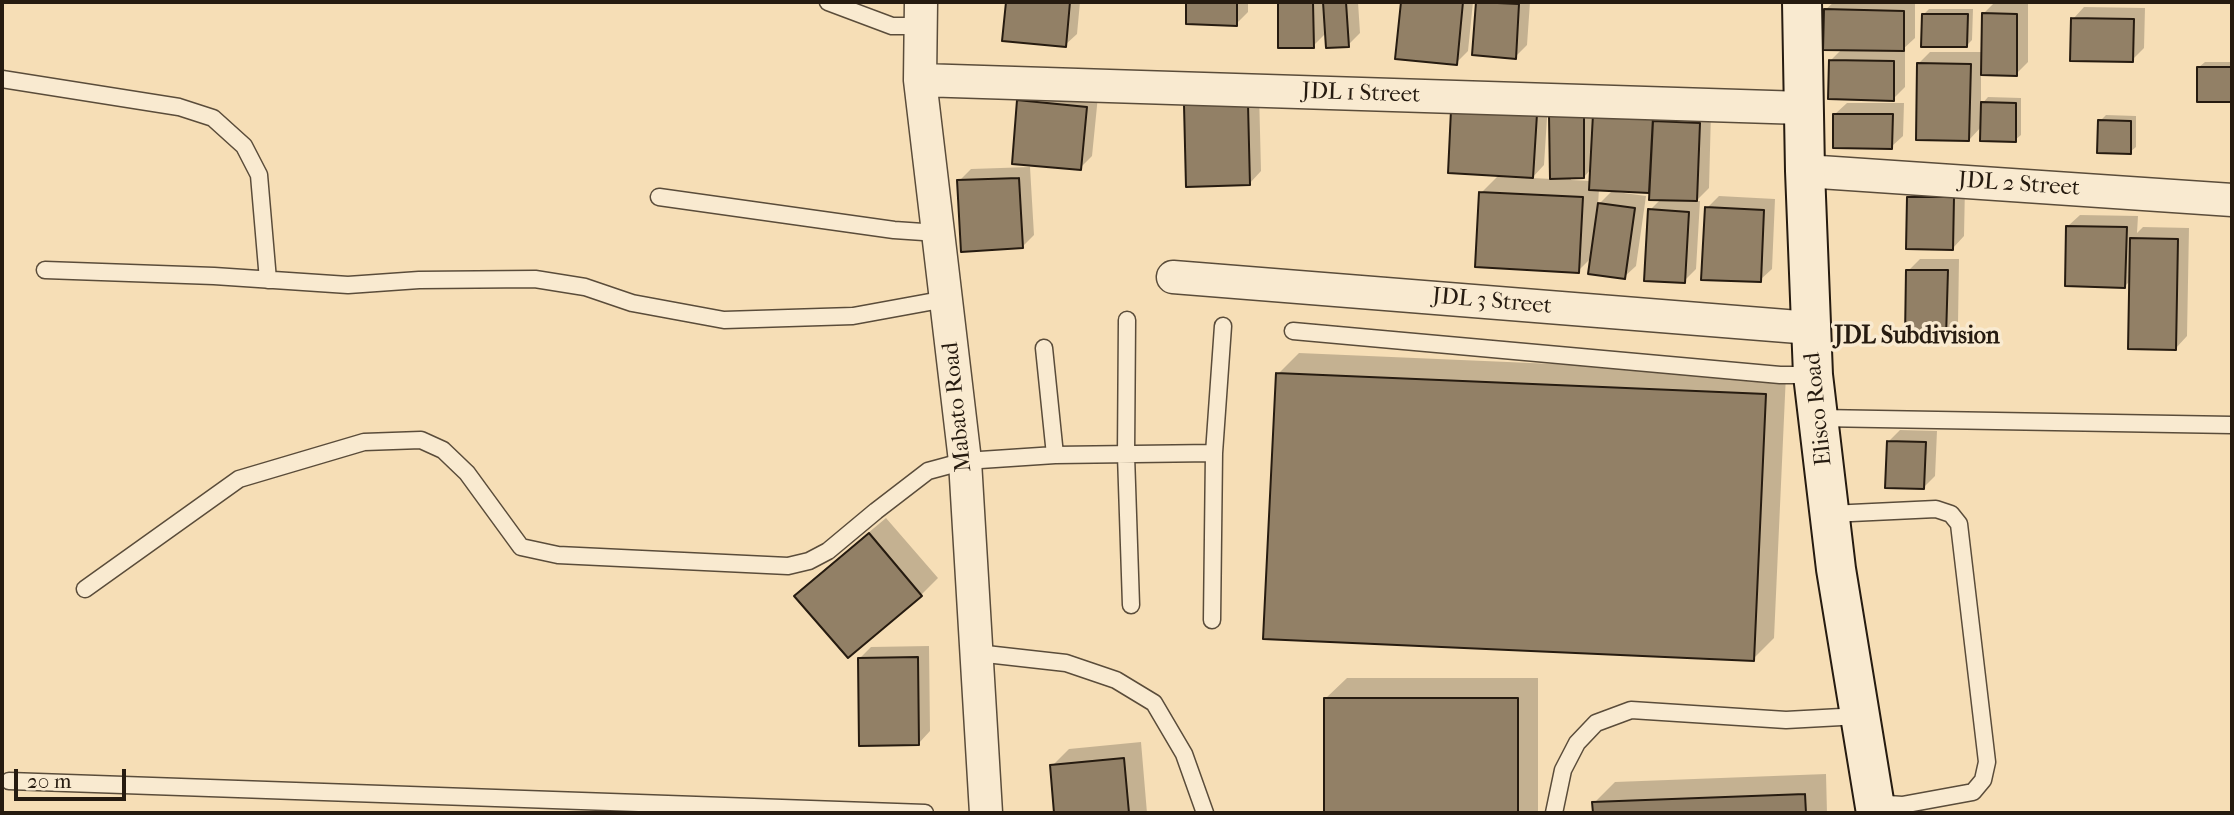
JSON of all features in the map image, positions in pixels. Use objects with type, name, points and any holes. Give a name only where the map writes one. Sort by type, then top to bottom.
[{"type":"main road","name":"Elisco Road","points":[[1802,2],[1803,108],[1814,376],[1836,569],[1875,808]]},
{"type":"street","name":"Mabato Road","points":[[921,14],[920,80],[965,461],[986,813]]},
{"type":"street","name":"JDL 1 Street","points":[[920,80],[1803,108]]},
{"type":"street","name":"JDL 2 Street","points":[[1805,170],[2232,200]]},
{"type":"street","name":"JDL 3 Street","points":[[1173,277],[1811,328]]},
{"type":"lane","points":[[828,2],[891,26],[921,14]]},
{"type":"lane","points":[[2,79],[179,107],[213,118],[244,146],[259,175],[268,280]]},
{"type":"lane","points":[[659,197],[880,228],[938,233]]},
{"type":"lane","points":[[45,270],[214,276],[348,285],[419,280],[535,279],[585,287],[632,303],[724,320],[853,316],[946,299]]},
{"type":"lane","points":[[1127,320],[1126,455],[1131,605]]},
{"type":"lane","points":[[1212,620],[1214,453],[1223,326]]},
{"type":"lane","points":[[1293,331],[1814,376]]},
{"type":"lane","points":[[1044,348],[1055,455]]},
{"type":"lane","points":[[1819,418],[2232,425]]},
{"type":"lane","points":[[85,589],[239,478],[365,442],[421,440],[443,450],[467,473],[521,547],[558,555],[788,566],[809,561],[828,551],[928,471],[965,461],[1055,455],[1214,453]]},
{"type":"lane","points":[[1830,514],[1936,509],[1951,514],[1959,524],[1987,762],[1983,780],[1973,792],[1875,808]]},
{"type":"lane","points":[[977,653],[1066,663],[1116,680],[1154,703],[1185,754],[1205,813]]},
{"type":"lane","points":[[1554,813],[1563,770],[1577,743],[1596,723],[1631,710],[1786,720],[1860,716]]},
{"type":"lane","points":[[9,781],[925,813]]},
{"type":"building","points":[[1006,2],[1070,2],[1066,47],[1002,41]]},
{"type":"building","points":[[1186,2],[1237,2],[1237,26],[1186,24]]},
{"type":"building","points":[[1278,2],[1313,2],[1314,48],[1278,48]]},
{"type":"building","points":[[1323,2],[1346,2],[1349,47],[1326,48]]},
{"type":"building","points":[[1401,2],[1463,2],[1457,65],[1395,59]]},
{"type":"building","points":[[1476,2],[1519,4],[1516,59],[1472,55]]},
{"type":"building","points":[[1824,9],[1904,11],[1904,51],[1823,50]]},
{"type":"building","points":[[1982,13],[2017,14],[2017,76],[1981,75]]},
{"type":"building","points":[[1922,14],[1968,14],[1967,47],[1921,47]]},
{"type":"building","points":[[2071,18],[2134,19],[2133,62],[2070,61]]},
{"type":"building","points":[[1829,60],[1894,61],[1894,101],[1828,99]]},
{"type":"building","points":[[1917,63],[1971,64],[1969,141],[1916,140]]},
{"type":"building","points":[[2197,67],[2232,67],[2232,102],[2197,102]]},
{"type":"building","points":[[1017,100],[1087,107],[1081,170],[1012,164]]},
{"type":"building","points":[[1981,102],[2016,103],[2016,142],[1980,141]]},
{"type":"building","points":[[1248,104],[1250,185],[1186,187],[1184,105]]},
{"type":"building","points":[[1451,110],[1537,114],[1533,178],[1448,173]]},
{"type":"building","points":[[1584,114],[1584,178],[1550,179],[1549,115]]},
{"type":"building","points":[[1593,114],[1653,117],[1649,193],[1589,190]]},
{"type":"building","points":[[1833,114],[1893,114],[1892,149],[1833,148]]},
{"type":"building","points":[[2098,120],[2131,121],[2131,154],[2097,153]]},
{"type":"building","points":[[1653,121],[1700,123],[1697,201],[1649,200]]},
{"type":"building","points":[[1019,178],[1023,248],[961,252],[957,180]]},
{"type":"building","points":[[1479,192],[1583,197],[1579,273],[1475,267]]},
{"type":"building","points":[[1907,197],[1954,197],[1953,250],[1906,249]]},
{"type":"building","points":[[1598,203],[1635,208],[1625,279],[1588,274]]},
{"type":"building","points":[[1705,207],[1764,210],[1761,282],[1701,280]]},
{"type":"building","points":[[1648,209],[1689,212],[1685,283],[1644,281]]},
{"type":"building","points":[[2066,226],[2127,227],[2125,288],[2065,286]]},
{"type":"building","points":[[2130,238],[2178,239],[2176,350],[2128,349]]},
{"type":"building","points":[[1906,270],[1948,270],[1946,338],[1905,337]]},
{"type":"building","points":[[1276,373],[1766,394],[1754,661],[1263,639]]},
{"type":"building","points":[[1887,441],[1926,442],[1924,489],[1885,488]]},
{"type":"building","points":[[869,533],[922,596],[848,658],[794,596]]},
{"type":"building","points":[[918,657],[919,745],[859,746],[858,658]]},
{"type":"building","points":[[1324,698],[1518,698],[1518,813],[1324,813]]},
{"type":"building","points":[[1124,758],[1129,813],[1054,813],[1050,765]]},
{"type":"building","points":[[1805,794],[1806,813],[1593,813],[1592,802]]},
{"type":"district","name":"JDL Subdivision","points":[[1917,337]]}]
